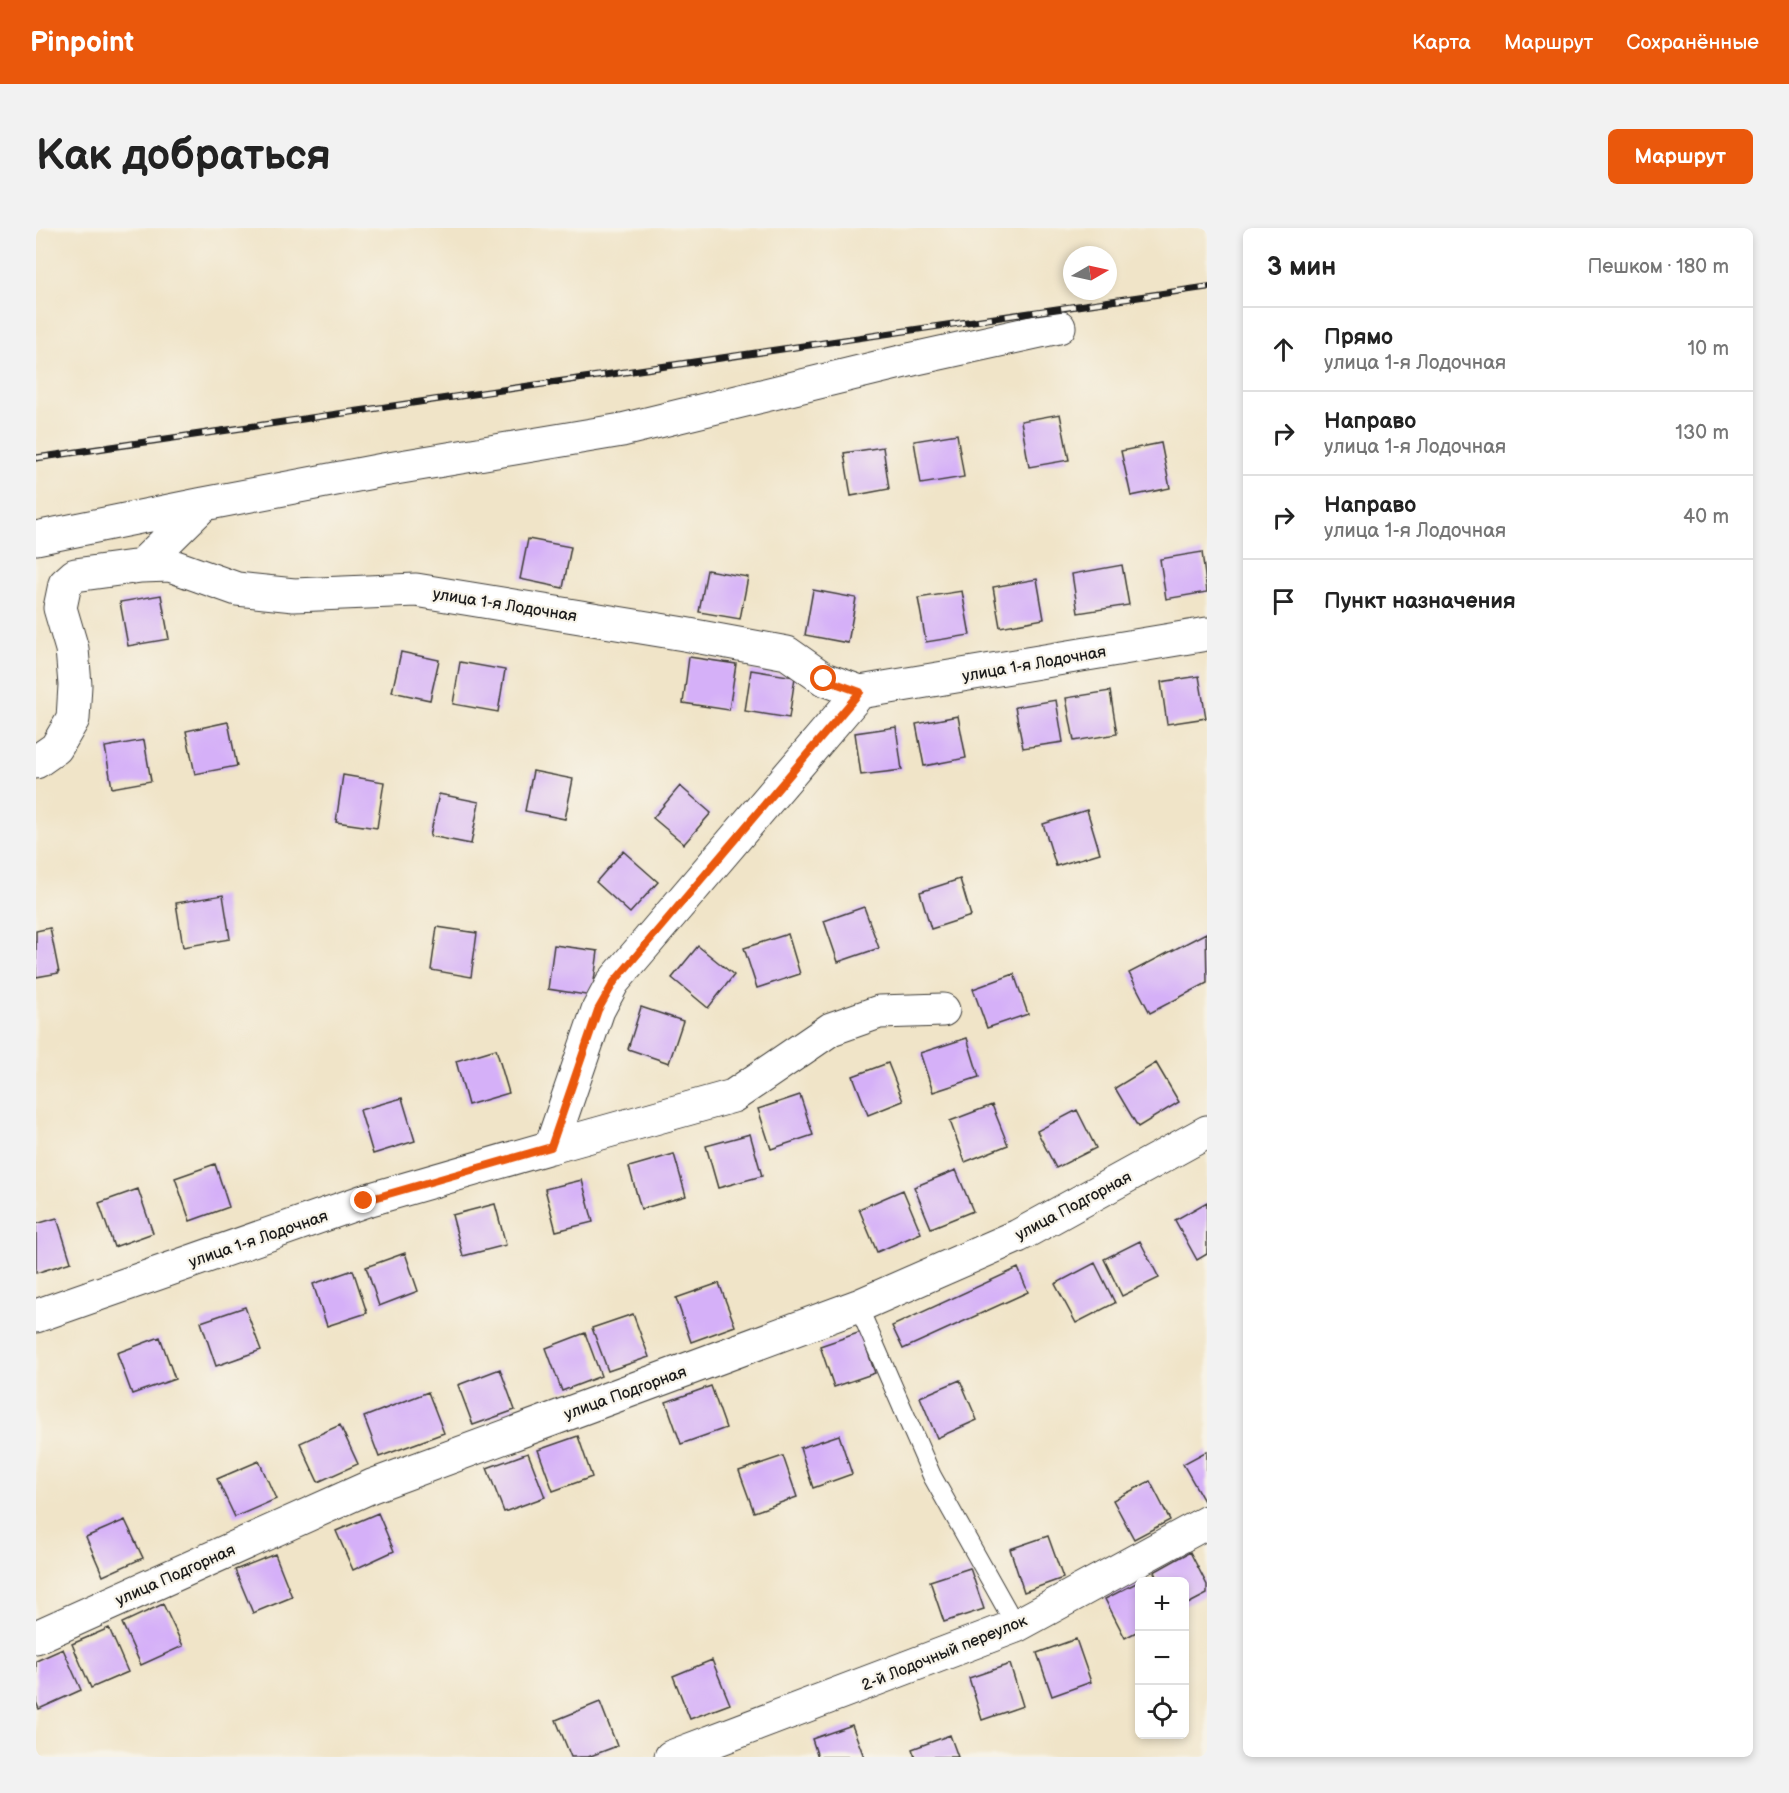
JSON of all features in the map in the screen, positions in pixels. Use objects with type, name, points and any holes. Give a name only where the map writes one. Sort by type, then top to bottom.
[{"type":"street","points":[[36,538],[383,470],[622,430],[902,361],[1059,327]]},
{"type":"street","points":[[141,566],[204,504]]},
{"type":"street","name":"улица 1-я Лодочная","points":[[36,762],[56,748],[73,719],[75,685],[72,649],[60,608],[65,584],[75,575],[141,566],[170,565],[237,589],[294,595],[416,590],[651,628],[787,653],[824,679],[860,692],[1207,634]]},
{"type":"street","points":[[551,1147],[598,1010],[614,982],[860,692]]},
{"type":"street","name":"улица 1-я Лодочная","points":[[36,1316],[364,1201],[733,1096],[831,1029],[879,1012],[943,1010]]},
{"type":"street","name":"улица Подгорная","points":[[36,1636],[372,1486],[858,1306],[1018,1236],[1207,1132]]},
{"type":"street","name":"2-й Лодочный переулок","points":[[671,1757],[1016,1626],[1207,1522]]},
{"type":"lane","points":[[858,1306],[932,1476],[1016,1626]]},
{"type":"building","points":[[1060,414],[1069,460],[1029,467],[1021,421]]},
{"type":"building","points":[[957,434],[964,477],[921,484],[914,441]]},
{"type":"building","points":[[1161,443],[1170,488],[1131,496],[1121,451]]},
{"type":"building","points":[[883,447],[889,489],[851,496],[844,453]]},
{"type":"building","points":[[528,539],[571,547],[563,588],[520,579]]},
{"type":"building","points":[[1202,552],[1207,592],[1166,599],[1160,559]]},
{"type":"building","points":[[1122,565],[1129,605],[1078,613],[1072,574]]},
{"type":"building","points":[[707,570],[748,577],[740,619],[699,612]]},
{"type":"building","points":[[1037,579],[1044,619],[1000,627],[993,587]]},
{"type":"building","points":[[813,590],[856,598],[848,643],[805,635]]},
{"type":"building","points":[[962,591],[970,635],[926,642],[918,598]]},
{"type":"building","points":[[161,595],[169,639],[128,646],[120,602]]},
{"type":"building","points":[[401,652],[439,660],[430,700],[392,692]]},
{"type":"building","points":[[689,657],[736,664],[729,710],[683,703]]},
{"type":"building","points":[[460,662],[505,670],[498,712],[453,704]]},
{"type":"building","points":[[751,670],[795,677],[789,718],[745,711]]},
{"type":"building","points":[[1199,676],[1206,718],[1167,724],[1161,682]]},
{"type":"building","points":[[1110,691],[1117,734],[1074,741],[1066,698]]},
{"type":"building","points":[[1056,700],[1063,742],[1023,748],[1015,707]]},
{"type":"building","points":[[958,716],[966,758],[924,766],[916,724]]},
{"type":"building","points":[[228,722],[237,766],[195,774],[186,731]]},
{"type":"building","points":[[896,727],[902,770],[861,775],[855,733]]},
{"type":"building","points":[[144,740],[151,781],[112,788],[105,747]]},
{"type":"building","points":[[533,771],[573,779],[565,819],[525,811]]},
{"type":"building","points":[[343,775],[384,782],[377,828],[336,822]]},
{"type":"building","points":[[680,786],[711,813],[684,844],[653,818]]},
{"type":"building","points":[[439,794],[479,802],[471,844],[430,836]]},
{"type":"building","points":[[1087,810],[1100,853],[1056,866],[1043,824]]},
{"type":"building","points":[[623,851],[658,882],[630,913],[596,882]]},
{"type":"building","points":[[960,879],[971,916],[931,929],[920,892]]},
{"type":"building","points":[[223,895],[230,939],[183,947],[176,903]]},
{"type":"building","points":[[864,907],[879,948],[838,962],[824,921]]},
{"type":"building","points":[[437,927],[477,933],[471,977],[431,970]]},
{"type":"building","points":[[50,928],[59,973],[36,977],[36,931]]},
{"type":"building","points":[[1206,933],[1207,983],[1150,1013],[1129,973]]},
{"type":"building","points":[[788,934],[800,974],[757,988],[744,948]]},
{"type":"building","points":[[554,945],[598,951],[592,996],[548,989]]},
{"type":"building","points":[[698,946],[734,975],[708,1008],[672,978]]},
{"type":"building","points":[[1014,974],[1028,1014],[987,1028],[973,989]]},
{"type":"building","points":[[641,1007],[683,1021],[669,1063],[628,1049]]},
{"type":"building","points":[[967,1038],[979,1077],[933,1092],[920,1053]]},
{"type":"building","points":[[496,1049],[509,1093],[468,1105],[456,1061]]},
{"type":"building","points":[[888,1063],[903,1101],[868,1115],[853,1076]]},
{"type":"building","points":[[1156,1063],[1179,1102],[1138,1127],[1115,1088]]},
{"type":"building","points":[[800,1095],[813,1135],[771,1149],[758,1109]]},
{"type":"building","points":[[402,1098],[415,1141],[373,1154],[360,1110]]},
{"type":"building","points":[[992,1105],[1008,1145],[965,1162],[950,1121]]},
{"type":"building","points":[[1077,1110],[1096,1148],[1056,1168],[1037,1131]]},
{"type":"building","points":[[750,1134],[762,1176],[718,1188],[706,1146]]},
{"type":"building","points":[[674,1154],[686,1196],[641,1209],[629,1167]]},
{"type":"building","points":[[215,1164],[229,1207],[190,1221],[175,1178]]},
{"type":"building","points":[[956,1170],[973,1211],[931,1228],[914,1187]]},
{"type":"building","points":[[582,1180],[593,1222],[556,1231],[545,1189]]},
{"type":"building","points":[[138,1189],[153,1233],[114,1247],[99,1203]]},
{"type":"building","points":[[903,1190],[921,1233],[877,1252],[859,1209]]},
{"type":"building","points":[[1207,1202],[1207,1254],[1197,1260],[1175,1220]]},
{"type":"building","points":[[495,1204],[506,1245],[463,1256],[452,1215]]},
{"type":"building","points":[[57,1218],[71,1262],[36,1273],[36,1224]]},
{"type":"building","points":[[1140,1241],[1159,1278],[1122,1296],[1104,1259]]},
{"type":"building","points":[[405,1253],[418,1291],[379,1306],[366,1267]]},
{"type":"building","points":[[1095,1263],[1115,1303],[1076,1323],[1055,1284]]},
{"type":"building","points":[[1018,1268],[1028,1292],[903,1349],[892,1326]]},
{"type":"building","points":[[353,1270],[367,1313],[327,1326],[313,1284]]},
{"type":"building","points":[[719,1283],[735,1326],[691,1342],[676,1298]]},
{"type":"building","points":[[245,1307],[261,1350],[216,1366],[201,1322]]},
{"type":"building","points":[[633,1314],[649,1357],[608,1371],[592,1328]]},
{"type":"building","points":[[861,1332],[875,1373],[834,1387],[820,1346]]},
{"type":"building","points":[[585,1333],[601,1376],[562,1391],[546,1348]]},
{"type":"building","points":[[160,1337],[175,1379],[132,1394],[117,1353]]},
{"type":"building","points":[[500,1369],[515,1410],[473,1425],[458,1385]]},
{"type":"building","points":[[960,1380],[977,1420],[937,1438],[920,1397]]},
{"type":"building","points":[[711,1386],[726,1428],[681,1444],[666,1402]]},
{"type":"building","points":[[428,1392],[444,1433],[379,1457],[364,1417]]},
{"type":"building","points":[[340,1425],[358,1464],[318,1482],[300,1443]]},
{"type":"building","points":[[839,1435],[852,1474],[813,1488],[800,1448]]},
{"type":"building","points":[[578,1436],[592,1477],[553,1491],[538,1450]]},
{"type":"building","points":[[1207,1451],[1207,1500],[1204,1501],[1183,1464]]},
{"type":"building","points":[[528,1453],[545,1497],[504,1512],[487,1468]]},
{"type":"building","points":[[783,1456],[797,1497],[754,1512],[739,1471]]},
{"type":"building","points":[[259,1461],[276,1499],[235,1517],[217,1479]]},
{"type":"building","points":[[1150,1481],[1170,1520],[1134,1539],[1113,1500]]},
{"type":"building","points":[[378,1513],[394,1551],[353,1570],[336,1531]]},
{"type":"building","points":[[125,1520],[143,1558],[103,1576],[86,1537]]},
{"type":"building","points":[[1048,1536],[1063,1578],[1024,1592],[1010,1549]]},
{"type":"building","points":[[1190,1552],[1207,1585],[1207,1594],[1189,1603],[1189,1577],[1156,1577],[1154,1572]]},
{"type":"building","points":[[275,1554],[292,1597],[253,1613],[235,1570]]},
{"type":"building","points":[[970,1568],[984,1609],[944,1622],[930,1581]]},
{"type":"building","points":[[1135,1584],[1135,1633],[1125,1638],[1105,1599]]},
{"type":"building","points":[[163,1604],[183,1646],[141,1665],[122,1623]]},
{"type":"building","points":[[109,1628],[128,1672],[91,1688],[72,1644]]},
{"type":"building","points":[[1076,1639],[1091,1682],[1052,1696],[1037,1653]]},
{"type":"building","points":[[63,1649],[81,1690],[39,1709],[36,1702],[36,1661]]},
{"type":"building","points":[[712,1660],[730,1704],[690,1719],[673,1676]]},
{"type":"building","points":[[1010,1664],[1023,1706],[982,1720],[969,1678]]},
{"type":"building","points":[[600,1702],[617,1746],[588,1757],[571,1757],[556,1720]]},
{"type":"building","points":[[852,1725],[864,1757],[818,1757],[812,1739]]},
{"type":"building","points":[[950,1735],[958,1757],[915,1757],[912,1749]]},
{"type":"railway","points":[[36,458],[1207,287]]},
{"type":"route","points":[[364,1201],[551,1147],[598,1010],[614,982],[860,692],[824,679]]}]
